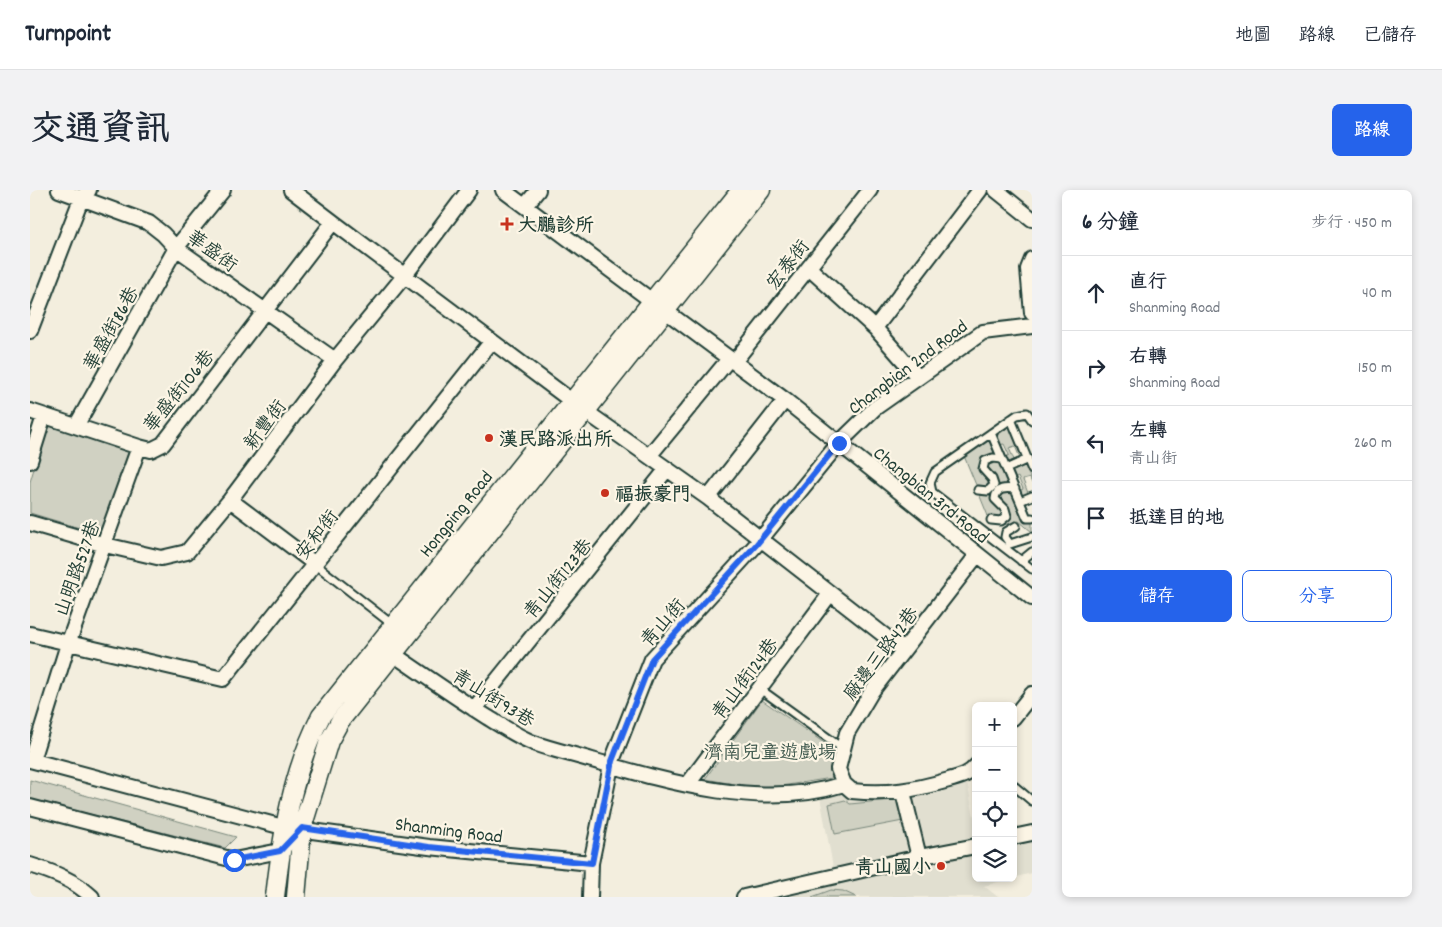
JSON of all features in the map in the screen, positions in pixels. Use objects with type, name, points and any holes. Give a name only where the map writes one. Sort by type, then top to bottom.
[{"type":"street","name":"華盛街","points":[[59,190],[85,195],[149,223],[176,248],[335,360]]},
{"type":"street","name":"華盛街86巷","points":[[76,426],[176,248],[223,190]]},
{"type":"street","points":[[291,190],[578,406],[708,498],[903,650]]},
{"type":"street","name":"新豐街","points":[[30,523],[105,545],[161,558],[187,552],[230,500],[335,360],[405,274],[469,190]]},
{"type":"street","name":"Changbian 3rd Road","points":[[503,190],[785,400],[1032,598]]},
{"type":"street","points":[[525,206],[538,190]]},
{"type":"street","name":"Hongping Road","points":[[659,306],[741,190]]},
{"type":"street","name":"Hongping Road","points":[[275,897],[283,826],[311,736],[321,716],[393,625],[578,406],[659,306],[761,190]]},
{"type":"street","name":"宏泰街","points":[[649,456],[809,268],[870,190]]},
{"type":"street","points":[[875,328],[980,190]]},
{"type":"street","points":[[996,190],[1032,219]]},
{"type":"street","points":[[30,331],[85,195]]},
{"type":"street","name":"華盛街106巷","points":[[30,411],[151,450],[163,444],[333,222]]},
{"type":"street","points":[[1032,259],[1028,269],[1032,313]]},
{"type":"street","points":[[809,268],[875,328],[918,377]]},
{"type":"street","name":"Changbian 2nd Road","points":[[839,443],[875,408],[983,332],[1032,326]]},
{"type":"street","name":"安和街","points":[[30,634],[223,679],[492,341]]},
{"type":"street","points":[[708,498],[785,400]]},
{"type":"street","name":"Hongping Road","points":[[296,897],[302,828],[329,741],[340,722],[578,406]]},
{"type":"street","points":[[30,461],[44,416]]},
{"type":"street","name":"青山街","points":[[590,897],[592,863],[611,766],[652,659],[761,540],[839,443]]},
{"type":"street","name":"山明路527巷","points":[[31,760],[68,644],[139,447]]},
{"type":"street","name":"青山街123巷","points":[[474,709],[668,469]]},
{"type":"street","points":[[230,500],[315,564]]},
{"type":"street","name":"廠邊三路42巷","points":[[844,784],[838,769],[847,733],[872,691],[936,611],[977,554]]},
{"type":"street","name":"青山街124巷","points":[[688,784],[830,594]]},
{"type":"street","points":[[393,625],[393,654]]},
{"type":"street","name":"青山街93巷","points":[[393,654],[474,709],[533,743],[611,766],[712,791],[755,795],[829,789],[844,784]]},
{"type":"street","points":[[1017,713],[1032,694]]},
{"type":"street","name":"Shanming Road","points":[[31,760],[283,826],[429,847],[592,863]]},
{"type":"street","points":[[844,784],[852,792],[877,794],[903,792],[972,772]]},
{"type":"street","points":[[903,792],[919,858]]},
{"type":"street","points":[[30,807],[234,860],[280,851],[302,828]]},
{"type":"street","points":[[1017,837],[1032,833]]},
{"type":"street","points":[[744,897],[972,847]]},
{"type":"street","points":[[30,865],[54,872],[92,897]]},
{"type":"lane","points":[[1031,417],[1022,412],[1011,419],[935,472],[930,480],[930,487],[932,492],[1032,569]]},
{"type":"lane","points":[[1011,419],[1032,470]]},
{"type":"lane","points":[[991,433],[1027,518],[1032,518]]},
{"type":"lane","points":[[978,490],[988,491],[994,485],[992,479],[983,469],[985,461],[993,458],[1002,458]]},
{"type":"lane","points":[[1006,468],[1028,459]]},
{"type":"lane","points":[[991,520],[1001,521],[1007,516],[995,499],[998,491],[1001,489],[1015,489]]},
{"type":"lane","points":[[1020,501],[1032,496]]},
{"type":"lane","points":[[1016,526],[1011,527],[1006,532],[1005,537],[1010,544],[1032,537]]},
{"type":"lane","points":[[1021,560],[1032,552]]},
{"type":"lane","points":[[315,564],[393,625]]},
{"type":"lane","points":[[760,688],[842,748]]},
{"type":"lane","points":[[1017,788],[1031,798]]},
{"type":"shaded area","points":[[966,776],[972,807],[972,845],[834,872],[820,797]]},
{"type":"shaded area","points":[[1032,841],[1032,873],[1017,877],[1017,844]]},
{"type":"shaded area","name":"青山國小","points":[[972,854],[972,882],[998,882],[984,886],[998,897],[768,897],[852,876]]},
{"type":"green space","points":[[1010,421],[1024,456],[1020,458],[1015,446],[1009,448],[1014,460],[1006,463],[1004,458],[1009,455],[1004,444],[999,445],[994,433]]},
{"type":"green space","points":[[47,425],[129,450],[103,535],[30,513],[30,482]]},
{"type":"green space","points":[[988,438],[996,455],[988,456],[980,464],[981,473],[990,482],[989,486],[976,485],[964,456]]},
{"type":"green space","points":[[992,462],[1000,463],[1009,485],[997,486],[994,475],[987,468]]},
{"type":"green space","points":[[1025,465],[1032,483],[1030,478],[1023,480],[1028,493],[1021,496],[1019,491],[1023,489],[1018,477],[1014,479],[1010,471]]},
{"type":"green space","points":[[1003,491],[1013,492],[1025,521],[1032,520],[1032,532],[1019,521],[1003,525],[1010,515],[1009,510],[998,499]]},
{"type":"green space","points":[[992,492],[993,504],[1003,513],[997,518],[988,516],[979,494],[988,495]]},
{"type":"green space","name":"濟南兒童遊戲場","points":[[762,700],[833,749],[832,778],[781,786],[751,787],[705,779]]},
{"type":"green space","points":[[30,780],[236,837],[225,848],[30,799]]},
{"type":"green space","points":[[899,799],[903,821],[835,834],[829,804],[845,800],[850,804]]},
{"type":"green space","points":[[831,890],[843,891],[856,897],[812,897]]},
{"type":"place","name":"大鵬診所","points":[[507,224]]},
{"type":"place","name":"漢民路派出所","points":[[489,438]]},
{"type":"place","name":"福振豪門","points":[[605,493]]},
{"type":"place","name":"青山國小","points":[[941,866]]},
{"type":"route","points":[[234,860],[280,851],[302,828],[429,847],[592,863],[612,761],[652,659],[756,545],[839,443]]}]
